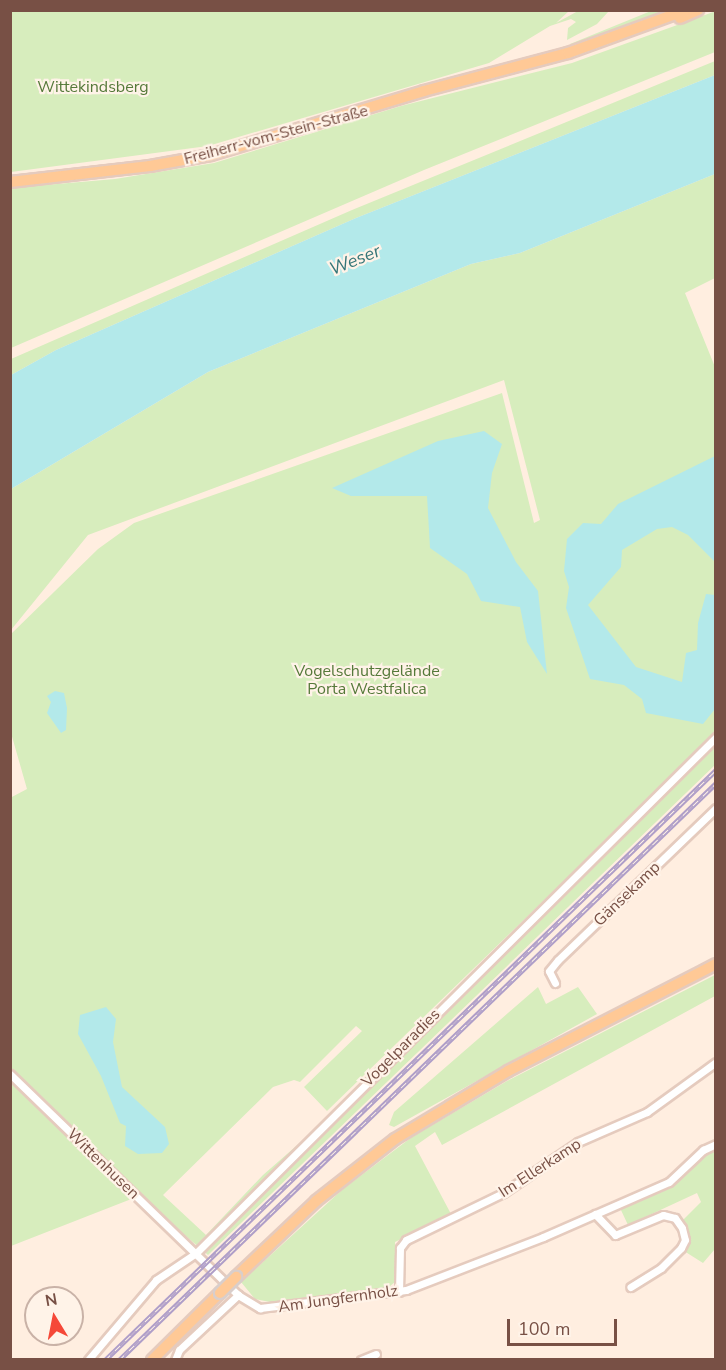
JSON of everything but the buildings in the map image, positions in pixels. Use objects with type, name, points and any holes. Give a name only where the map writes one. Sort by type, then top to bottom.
[{"type":"main road","name":"Freiherr-vom-Stein-Straße","points":[[10,182],[181,162],[568,53],[686,10]]},
{"type":"main road","name":"Freiherr-vom-Stein-Straße","points":[[398,101],[569,57],[698,10]]},
{"type":"main road","points":[[152,1359],[316,1201],[412,1128],[508,1071],[716,964]]},
{"type":"street","name":"Vogelparadies","points":[[88,1359],[156,1280],[196,1253],[716,737]]},
{"type":"street","name":"Gänsekamp","points":[[555,983],[549,971],[558,960],[716,808]]},
{"type":"street","name":"Im Ellerkamp","points":[[399,1292],[400,1248],[406,1240],[503,1193],[578,1142],[647,1112],[716,1062]]},
{"type":"street","name":"Wittenhusen","points":[[10,1074],[196,1253]]},
{"type":"street","name":"Am Jungfernholz","points":[[196,1253],[238,1295],[260,1308],[399,1292],[669,1182],[703,1150],[716,1144]]},
{"type":"street","points":[[595,1214],[615,1235],[663,1215],[675,1218],[682,1228],[685,1240],[681,1248],[654,1273],[631,1287]]},
{"type":"street","points":[[175,1359],[179,1350],[238,1295]]},
{"type":"street","points":[[361,1359],[376,1354]]},
{"type":"green space","name":"Wittekindsberg","points":[[11,10],[569,11],[556,23],[578,11],[609,11],[597,24],[567,40],[568,28],[576,22],[571,19],[550,26],[489,63],[208,146],[11,172]]},
{"type":"green space","points":[[651,11],[670,11],[580,44],[570,44]]},
{"type":"green space","points":[[716,11],[715,52],[424,170],[11,348],[11,188],[115,179],[214,163],[401,106],[572,63]]},
{"type":"green space","points":[[715,61],[715,75],[356,218],[56,350],[11,375],[11,359],[352,210]]},
{"type":"green space","name":"Vogelschutzgelände Porta Westfalica","points":[[715,174],[715,278],[685,293],[715,367],[715,734],[327,1111],[304,1087],[362,1031],[356,1026],[300,1082],[294,1080],[273,1087],[163,1195],[206,1235],[263,1175],[398,1057],[715,746],[715,765],[208,1255],[139,1196],[11,1246],[10,798],[27,789],[11,733],[11,634],[98,549],[134,523],[502,393],[534,523],[540,520],[504,380],[88,535],[11,630],[11,489],[208,372],[471,264],[520,253]]},
{"type":"green space","points":[[715,975],[715,996],[442,1145],[435,1132],[415,1146],[451,1214],[395,1242],[396,1281],[389,1287],[270,1302],[255,1299],[241,1282],[343,1189],[412,1137],[507,1081]]},
{"type":"green space","points":[[538,987],[546,1004],[578,987],[597,1014],[394,1127],[389,1125],[394,1112]]},
{"type":"green space","points":[[715,1147],[715,1249],[703,1263],[684,1251],[689,1237],[683,1220],[701,1202],[697,1193],[628,1225],[620,1208],[672,1184]]},
{"type":"water","name":"Weser","points":[[715,75],[715,174],[520,253],[471,264],[208,372],[11,489],[11,375],[56,350],[356,218]]},
{"type":"water","points":[[484,431],[502,444],[492,473],[488,508],[516,562],[538,591],[547,674],[527,642],[520,607],[481,601],[467,574],[430,548],[427,496],[351,496],[332,488],[438,441]]},
{"type":"water","points":[[715,456],[715,562],[688,535],[672,527],[657,529],[622,550],[621,567],[588,605],[636,667],[682,682],[686,653],[697,650],[698,623],[706,594],[715,595],[715,709],[703,724],[646,713],[642,699],[624,685],[590,679],[566,608],[569,587],[564,571],[567,539],[583,523],[601,524],[618,504]]},
{"type":"water","points":[[55,691],[64,693],[67,708],[66,730],[61,733],[47,713],[51,702],[47,696]]},
{"type":"water","points":[[106,1007],[116,1019],[113,1042],[122,1087],[165,1127],[169,1144],[162,1153],[138,1154],[125,1146],[126,1126],[120,1123],[101,1076],[78,1034],[80,1015]]},
{"type":"railway","points":[[105,1360],[716,770]]},
{"type":"railway","points":[[119,1360],[716,783]]}]
